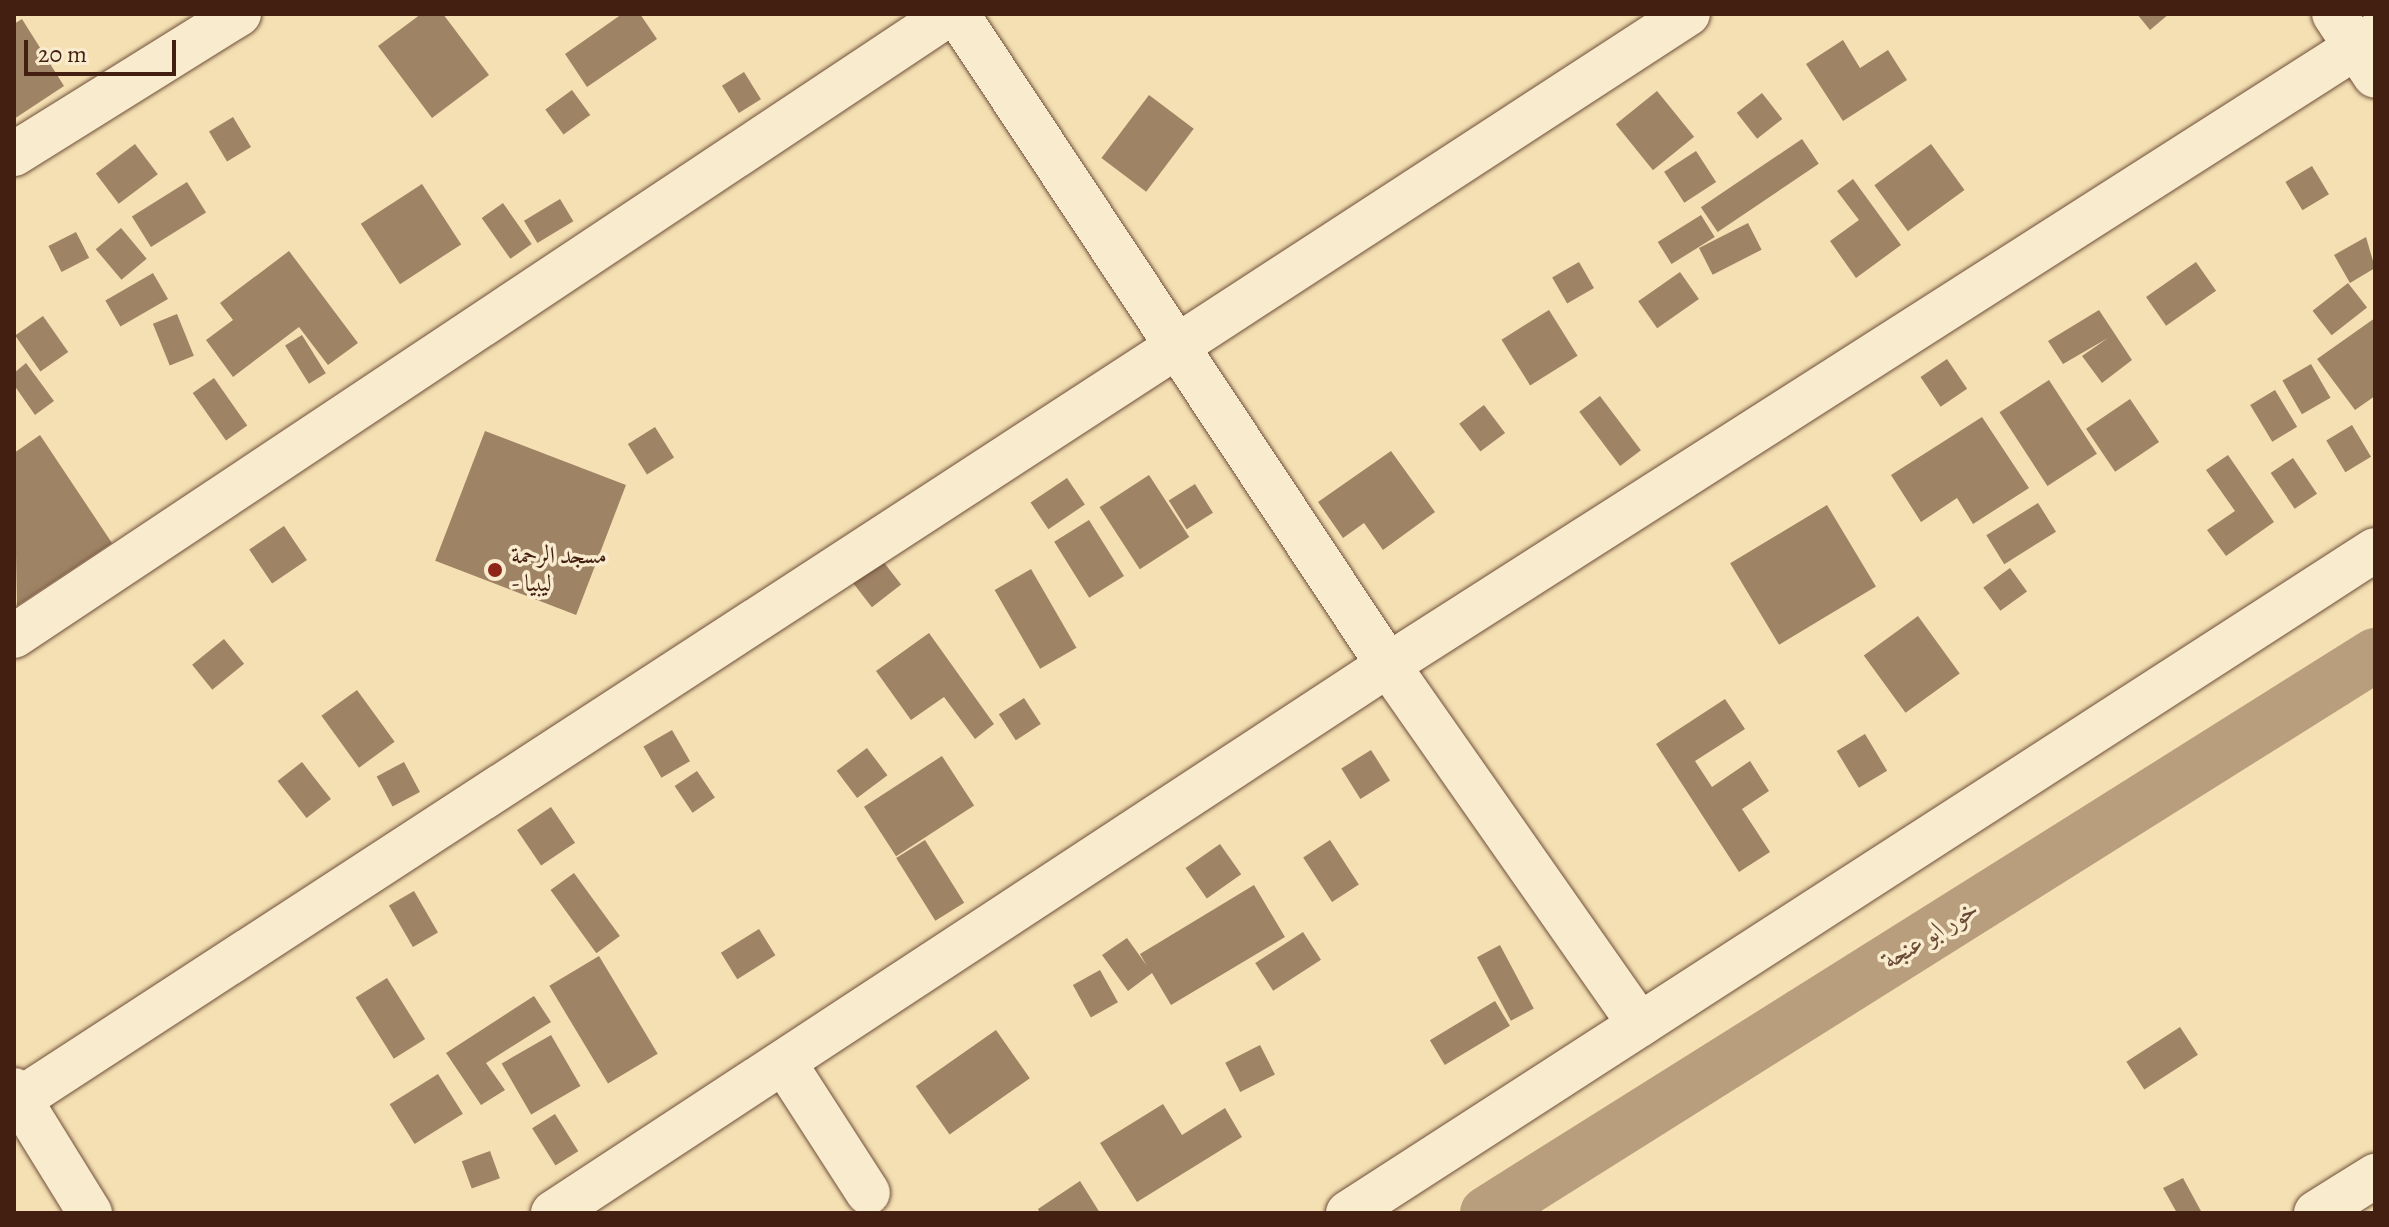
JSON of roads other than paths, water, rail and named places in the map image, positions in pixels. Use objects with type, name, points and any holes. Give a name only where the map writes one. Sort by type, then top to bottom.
[{"type":"street","points":[[14,154],[239,14]]},
{"type":"street","points":[[14,636],[949,14]]},
{"type":"street","points":[[957,14],[1388,665],[1640,1025]]},
{"type":"street","points":[[90,1213],[16,1098],[1688,14]]},
{"type":"street","points":[[553,1213],[785,1064],[1388,665],[2360,43]]},
{"type":"street","points":[[1348,1213],[2375,550]]},
{"type":"street","points":[[785,1064],[868,1193]]},
{"type":"street","points":[[2316,1213],[2375,1176]]},
{"type":"waterway","name":"خور ابو عنجة","points":[[1487,1213],[2375,655]]},
{"type":"place","name":"مسجد الرحمة - ليبيا","points":[[495,570]]}]
